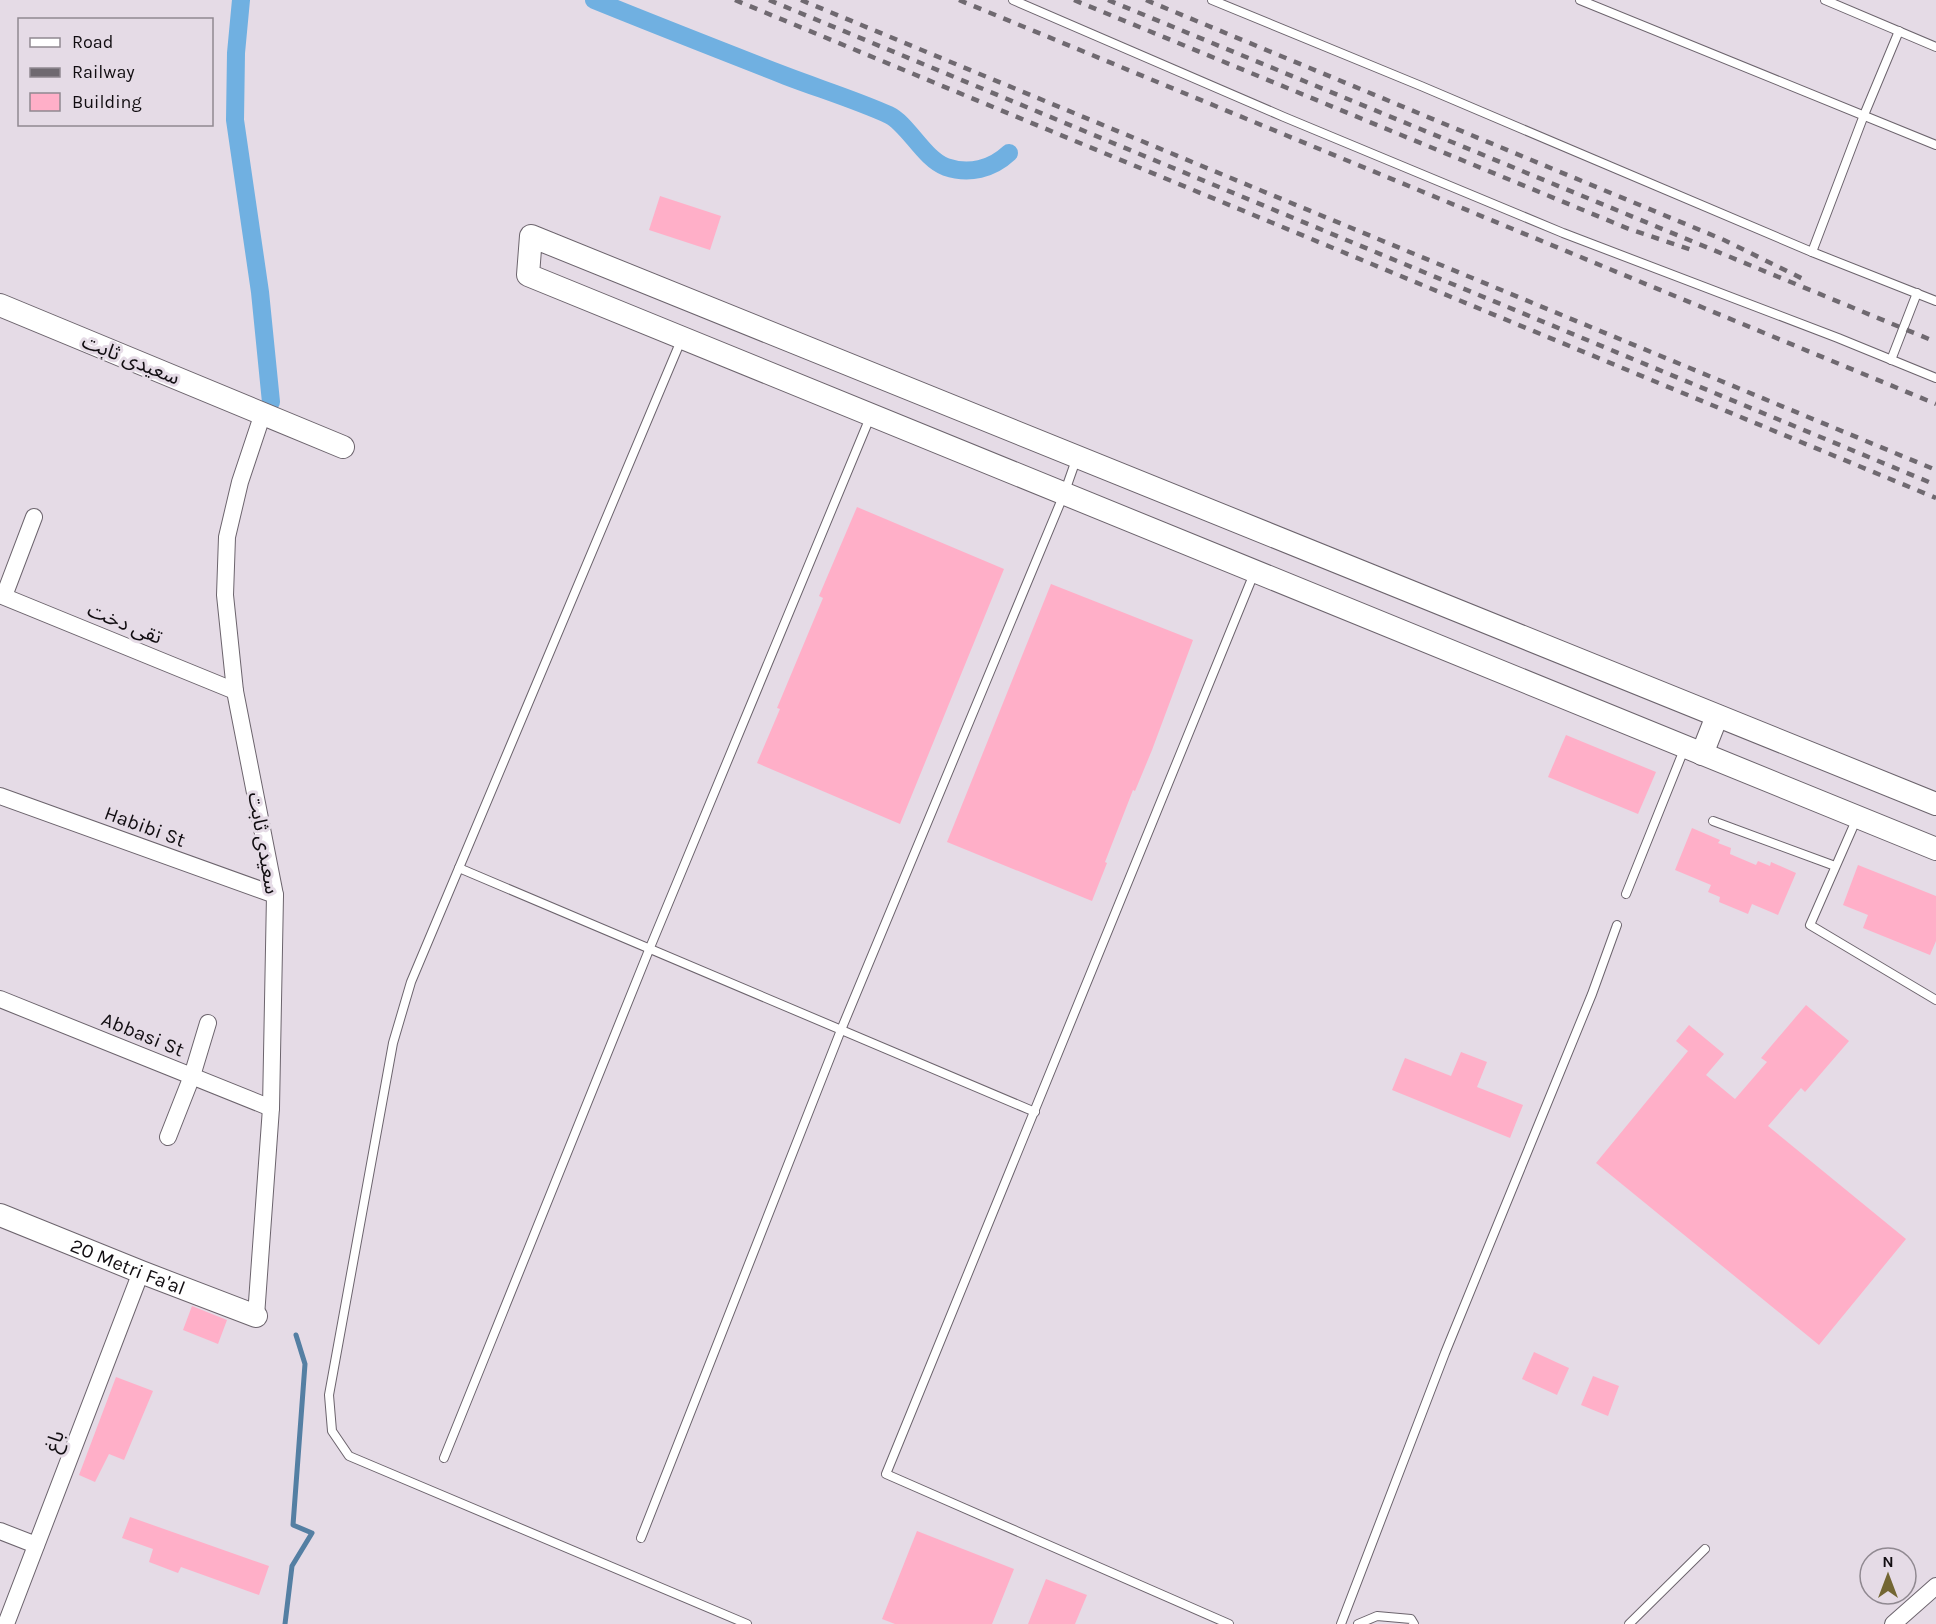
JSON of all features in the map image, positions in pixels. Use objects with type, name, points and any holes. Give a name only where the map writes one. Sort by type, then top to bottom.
[{"type":"street","points":[[1936,804],[531,236],[528,275],[1936,849]]},
{"type":"street","points":[[682,338],[694,302]]},
{"type":"street","name":"سعیدی ثابت","points":[[0,305],[343,447]]},
{"type":"street","points":[[871,415],[880,377]]},
{"type":"street","name":"سعیدی ثابت","points":[[256,1316],[271,1108],[275,895],[235,691],[225,595],[227,537],[240,482],[262,413]]},
{"type":"street","points":[[2,595],[34,517]]},
{"type":"street","points":[[1255,571],[1268,534]]},
{"type":"street","name":"تقی دخت","points":[[2,595],[235,691]]},
{"type":"street","points":[[1694,750],[1718,716]]},
{"type":"street","name":"Habibi St","points":[[0,796],[275,895]]},
{"type":"street","name":"Abbasi St","points":[[0,999],[271,1108]]},
{"type":"street","points":[[168,1137],[192,1076],[208,1023]]},
{"type":"street","name":"20 Metri Fa'al","points":[[0,1215],[256,1316]]},
{"type":"street","name":"باغ","points":[[6,1624],[141,1272]]},
{"type":"street","points":[[0,1531],[36,1545]]},
{"type":"street","points":[[1893,1624],[1936,1586]]},
{"type":"lane","points":[[1013,0],[1284,117],[1563,233],[1936,378]]},
{"type":"lane","points":[[1212,0],[1812,252],[1936,301]]},
{"type":"lane","points":[[1580,0],[1936,145]]},
{"type":"lane","points":[[1825,0],[1936,47]]},
{"type":"lane","points":[[1812,252],[1899,31]]},
{"type":"lane","points":[[1891,360],[1917,293]]},
{"type":"lane","points":[[682,338],[411,982],[393,1043],[329,1395],[332,1431],[349,1456],[747,1624]]},
{"type":"lane","points":[[444,1458],[649,950],[871,415]]},
{"type":"lane","points":[[641,1538],[841,1030],[1064,494],[1077,457]]},
{"type":"lane","points":[[1229,1624],[886,1474],[1255,571]]},
{"type":"lane","points":[[1626,894],[1694,750]]},
{"type":"lane","points":[[1857,817],[1810,925],[1936,1000]]},
{"type":"lane","points":[[1713,821],[1835,866]]},
{"type":"lane","points":[[459,868],[1035,1112]]},
{"type":"lane","points":[[1341,1624],[1445,1353],[1592,994],[1617,925]]},
{"type":"lane","points":[[1629,1624],[1705,1549]]},
{"type":"lane","points":[[1358,1624],[1377,1616],[1424,1624]]},
{"type":"building","points":[[660,196],[721,216],[710,250],[649,230]]},
{"type":"building","points":[[857,507],[1004,569],[900,824],[757,763],[780,709],[777,708],[823,598],[819,596]]},
{"type":"building","points":[[1051,584],[1193,640],[1152,750],[1135,791],[1133,790],[1105,862],[1107,863],[1092,901],[947,842]]},
{"type":"building","points":[[1566,735],[1656,772],[1638,814],[1548,777]]},
{"type":"building","points":[[1692,828],[1720,840],[1718,843],[1731,848],[1730,854],[1756,865],[1758,861],[1770,866],[1771,862],[1796,873],[1778,915],[1752,904],[1748,914],[1719,902],[1720,897],[1708,892],[1711,885],[1675,870]]},
{"type":"building","points":[[1858,865],[1936,896],[1936,941],[1930,955],[1863,928],[1868,915],[1843,905]]},
{"type":"building","points":[[1806,1005],[1849,1041],[1805,1092],[1801,1088],[1768,1126],[1906,1239],[1819,1345],[1596,1163],[1688,1051],[1676,1041],[1689,1025],[1724,1054],[1706,1075],[1735,1099],[1767,1062],[1761,1058]]},
{"type":"building","points":[[1461,1052],[1487,1062],[1477,1087],[1523,1105],[1510,1138],[1392,1090],[1405,1058],[1451,1076]]},
{"type":"building","points":[[192,1306],[227,1320],[218,1344],[183,1330]]},
{"type":"building","points":[[1534,1352],[1569,1368],[1557,1395],[1522,1379]]},
{"type":"building","points":[[1593,1376],[1619,1386],[1608,1416],[1581,1405]]},
{"type":"building","points":[[116,1377],[153,1391],[124,1460],[109,1454],[95,1482],[79,1475]]},
{"type":"building","points":[[130,1517],[269,1566],[259,1595],[181,1567],[178,1573],[149,1562],[153,1549],[122,1538]]},
{"type":"building","points":[[917,1531],[1014,1569],[992,1624],[895,1624],[882,1619]]},
{"type":"building","points":[[1046,1579],[1087,1595],[1075,1624],[1028,1624]]},
{"type":"waterway","points":[[241,0],[236,53],[235,120],[260,292],[271,402]]},
{"type":"waterway","points":[[594,0],[889,115],[903,126],[930,157],[946,167],[963,170],[980,169],[988,167],[1009,153]]},
{"type":"waterway","points":[[285,1624],[292,1566],[312,1533],[293,1525],[305,1364],[296,1335]]},
{"type":"railway","points":[[735,0],[1936,498]]},
{"type":"railway","points":[[769,0],[1936,485]]},
{"type":"railway","points":[[801,0],[1936,470]]},
{"type":"railway","points":[[959,0],[1936,404]]},
{"type":"railway","points":[[1074,0],[1629,229],[1692,250]]},
{"type":"railway","points":[[1108,0],[1936,342]]},
{"type":"railway","points":[[1146,0],[1724,240],[1803,279]]}]
